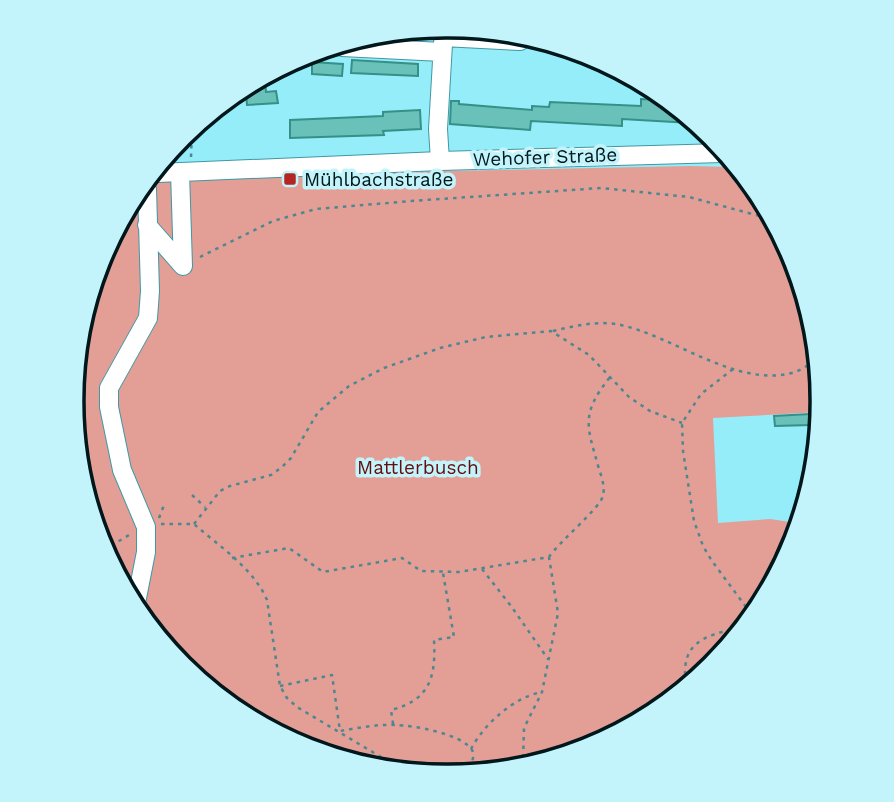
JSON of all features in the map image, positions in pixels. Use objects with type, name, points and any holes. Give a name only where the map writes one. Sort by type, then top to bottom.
[{"type":"street","points":[[404,41],[439,38]]},
{"type":"street","points":[[440,161],[438,129],[443,38]]},
{"type":"street","points":[[445,38],[472,39]]},
{"type":"street","name":"Wehofer Straße","points":[[165,172],[711,153]]},
{"type":"street","points":[[183,266],[186,171]]},
{"type":"street","points":[[138,590],[146,552],[146,527],[122,470],[109,407],[109,388],[148,318],[150,291],[146,200]]},
{"type":"street","points":[[147,225],[183,266]]},
{"type":"path","points":[[186,171],[190,146]]},
{"type":"path","points":[[183,266],[273,221],[316,209],[601,188],[689,197],[758,216]]},
{"type":"path","points":[[194,524],[220,491],[271,475],[282,467],[291,458],[318,412],[349,386],[384,368],[464,342],[588,324],[618,325],[733,369],[760,375],[794,372],[807,365]]},
{"type":"path","points":[[551,331],[589,355],[620,389],[641,406],[682,423]]},
{"type":"path","points":[[733,369],[701,394],[682,423],[686,473],[699,535],[712,561],[745,606]]},
{"type":"path","points":[[232,558],[289,548],[323,572],[402,558],[421,571],[443,571],[482,569],[549,557],[602,500],[604,485],[590,438],[588,415],[596,396],[610,377]]},
{"type":"path","points":[[192,495],[206,507]]},
{"type":"path","points":[[164,505],[157,524],[194,524],[262,589],[267,600],[280,686],[287,698],[297,707],[383,758]]},
{"type":"path","points":[[114,544],[146,527]]},
{"type":"path","points":[[523,756],[524,728],[542,692],[558,613],[549,557]]},
{"type":"path","points":[[482,569],[512,606],[549,661]]},
{"type":"path","points":[[393,724],[391,710],[406,706],[420,697],[430,685],[435,657],[434,640],[454,636],[443,571]]},
{"type":"path","points":[[686,674],[685,662],[697,642],[728,630]]},
{"type":"path","points":[[280,686],[332,675],[340,731]]},
{"type":"path","points":[[471,749],[480,731],[492,721],[528,695],[542,692]]},
{"type":"path","points":[[340,731],[393,724],[447,735],[457,738],[471,749],[472,763]]},
{"type":"green space","name":"Mattlerbusch","points":[[724,167],[761,220],[782,262],[803,330],[810,401],[810,413],[713,418],[718,523],[770,519],[789,522],[761,582],[735,622],[686,674],[628,715],[586,736],[518,757],[447,764],[376,757],[308,736],[266,715],[226,689],[174,640],[133,582],[104,518],[91,472],[85,425],[85,377],[91,330],[104,284],[133,220],[162,177]]},
{"type":"building","points":[[352,60],[418,64],[418,76],[351,73]]},
{"type":"building","points":[[318,62],[343,64],[342,76],[312,74],[312,65]]},
{"type":"building","points":[[266,87],[266,92],[276,91],[278,103],[247,105],[247,100]]},
{"type":"building","points":[[641,99],[647,99],[679,122],[622,119],[622,126],[531,121],[530,130],[450,124],[451,101],[532,110],[532,106],[549,107],[550,102],[641,106]]},
{"type":"building","points":[[420,110],[421,129],[383,131],[384,135],[290,138],[290,120],[383,116],[383,112]]},
{"type":"building","points":[[809,414],[809,425],[775,426],[774,416]]},
{"type":"place","name":"Mühlbachstraße","points":[[290,179]]}]
